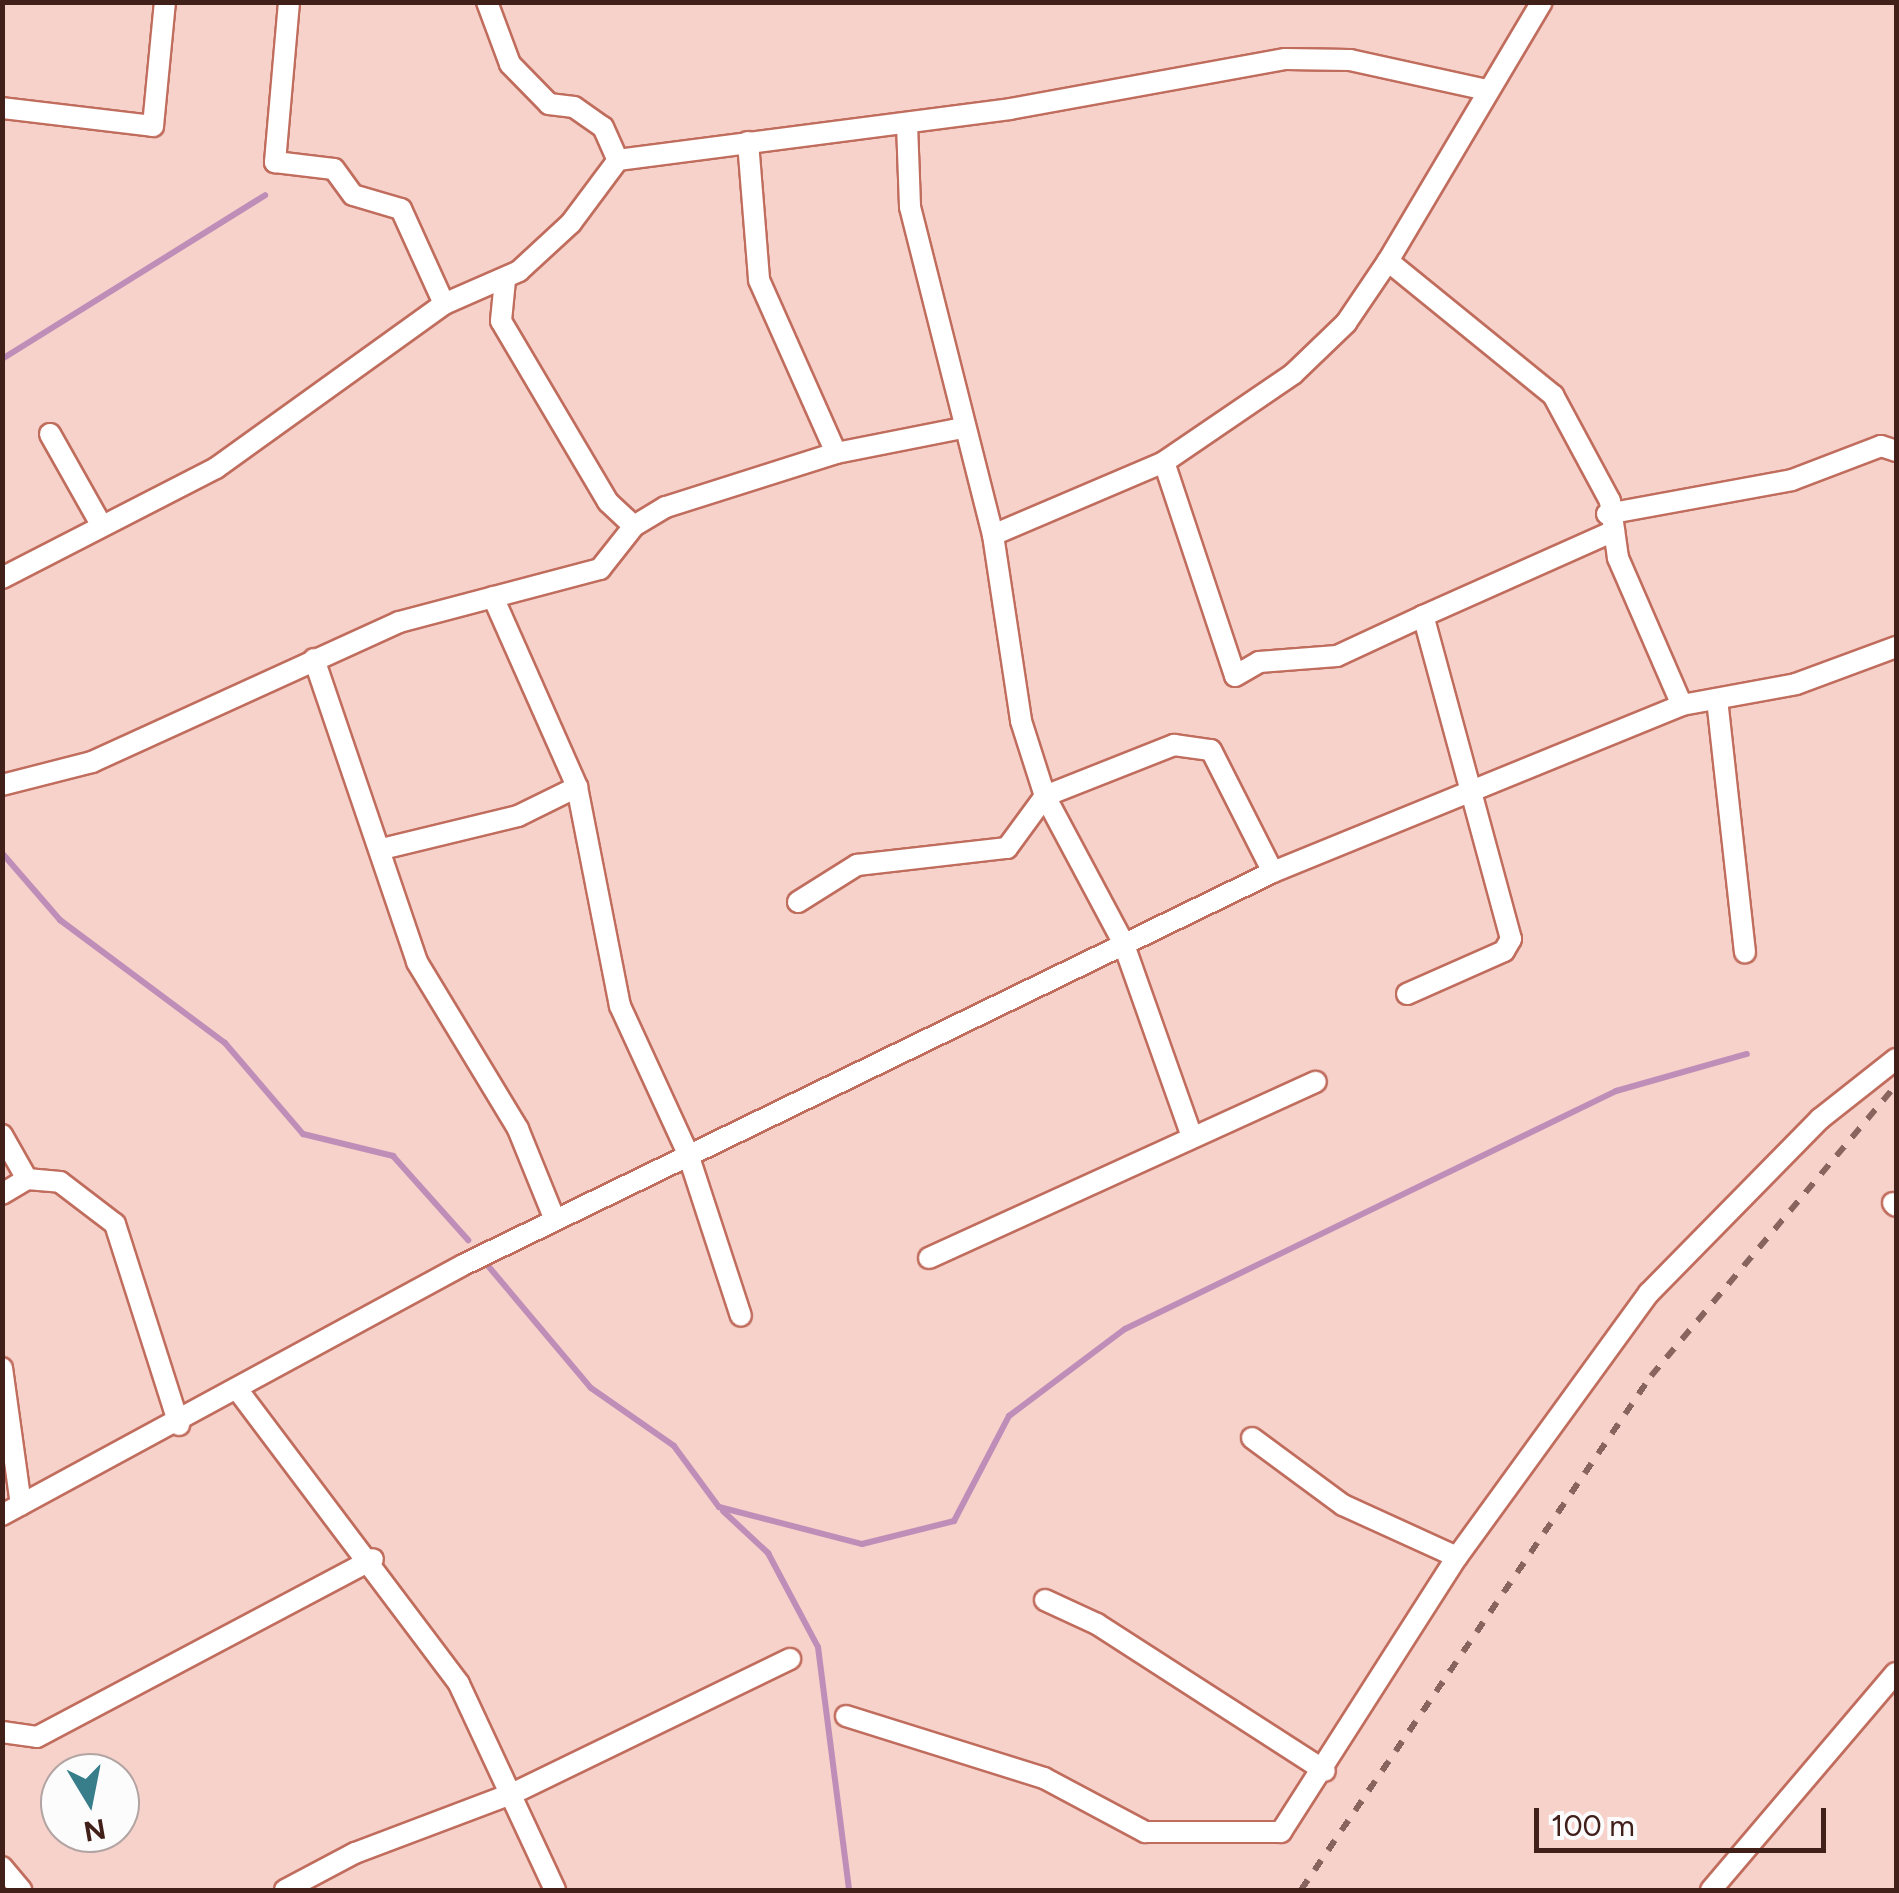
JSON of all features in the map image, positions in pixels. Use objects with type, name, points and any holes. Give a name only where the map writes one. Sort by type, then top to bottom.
[{"type":"street","points":[[2,108],[153,126],[165,2]]},
{"type":"street","points":[[289,2],[275,162],[334,170],[353,196],[401,209],[444,304]]},
{"type":"street","points":[[487,2],[510,64],[548,104],[603,127],[618,160]]},
{"type":"street","points":[[993,534],[1164,462],[1293,374],[1346,323],[1388,261],[1533,5]]},
{"type":"street","points":[[2,578],[99,520],[216,468],[444,304],[505,280],[571,223],[618,160],[908,124],[1286,59],[1350,60],[1487,90]]},
{"type":"street","points":[[908,124],[910,207],[962,428],[993,534],[1006,658],[1046,796],[1124,942],[1191,1134]]},
{"type":"street","points":[[748,142],[759,280],[836,453]]},
{"type":"street","points":[[1388,261],[1553,396],[1610,501],[1611,522],[1682,705]]},
{"type":"street","points":[[505,280],[501,321],[608,502],[634,526]]},
{"type":"street","points":[[2,785],[92,762],[399,622],[600,570],[634,526],[836,453],[962,428]]},
{"type":"street","points":[[50,434],[99,520]]},
{"type":"street","points":[[1164,462],[1235,676],[1259,662],[1337,656],[1611,522],[1792,480],[1881,446],[1896,451]]},
{"type":"street","points":[[493,597],[577,787],[620,1006],[688,1154],[741,1316]]},
{"type":"street","points":[[1407,994],[1504,951],[1511,939],[1476,785],[1422,616]]},
{"type":"street","points":[[2,1368],[12,1510],[240,1393],[555,1220],[1273,872],[1476,785],[1682,705],[1717,700],[1896,648]]},
{"type":"street","points":[[314,658],[382,849],[417,962],[518,1129],[555,1220]]},
{"type":"street","points":[[1717,700],[1745,952]]},
{"type":"street","points":[[798,902],[857,865],[1007,848],[1046,796],[1174,745],[1211,750],[1273,872]]},
{"type":"street","points":[[382,849],[518,816],[577,787]]},
{"type":"street","points":[[846,1716],[1044,1778],[1146,1832],[1282,1832],[1325,1771],[1457,1557],[1649,1293],[1820,1119],[1896,1058]]},
{"type":"street","points":[[929,1258],[1191,1134],[1316,1082]]},
{"type":"street","points":[[2,1134],[27,1179]]},
{"type":"street","points":[[2,1194],[27,1179],[60,1182],[115,1224],[180,1425]]},
{"type":"street","points":[[240,1393],[373,1558],[459,1684],[514,1793],[555,1890]]},
{"type":"street","points":[[1252,1438],[1343,1504],[1457,1557]]},
{"type":"street","points":[[2,1732],[37,1736],[373,1558]]},
{"type":"street","points":[[1045,1600],[1097,1624],[1325,1771]]},
{"type":"street","points":[[284,1890],[354,1853],[514,1793],[790,1658]]},
{"type":"street","points":[[1711,1890],[1896,1673]]},
{"type":"street","points":[[2,1867],[21,1890]]},
{"type":"waterway","points":[[2,359],[265,195]]},
{"type":"waterway","points":[[2,853],[60,920],[225,1043],[303,1134],[393,1156],[468,1240]]},
{"type":"waterway","points":[[489,1267],[591,1388],[674,1446],[719,1507],[862,1544],[954,1521],[1009,1416],[1125,1329],[1616,1091],[1747,1054]]},
{"type":"waterway","points":[[723,1511],[768,1553],[818,1647],[849,1890]]},
{"type":"railway","points":[[1301,1890],[1651,1376],[1896,1085]]}]
